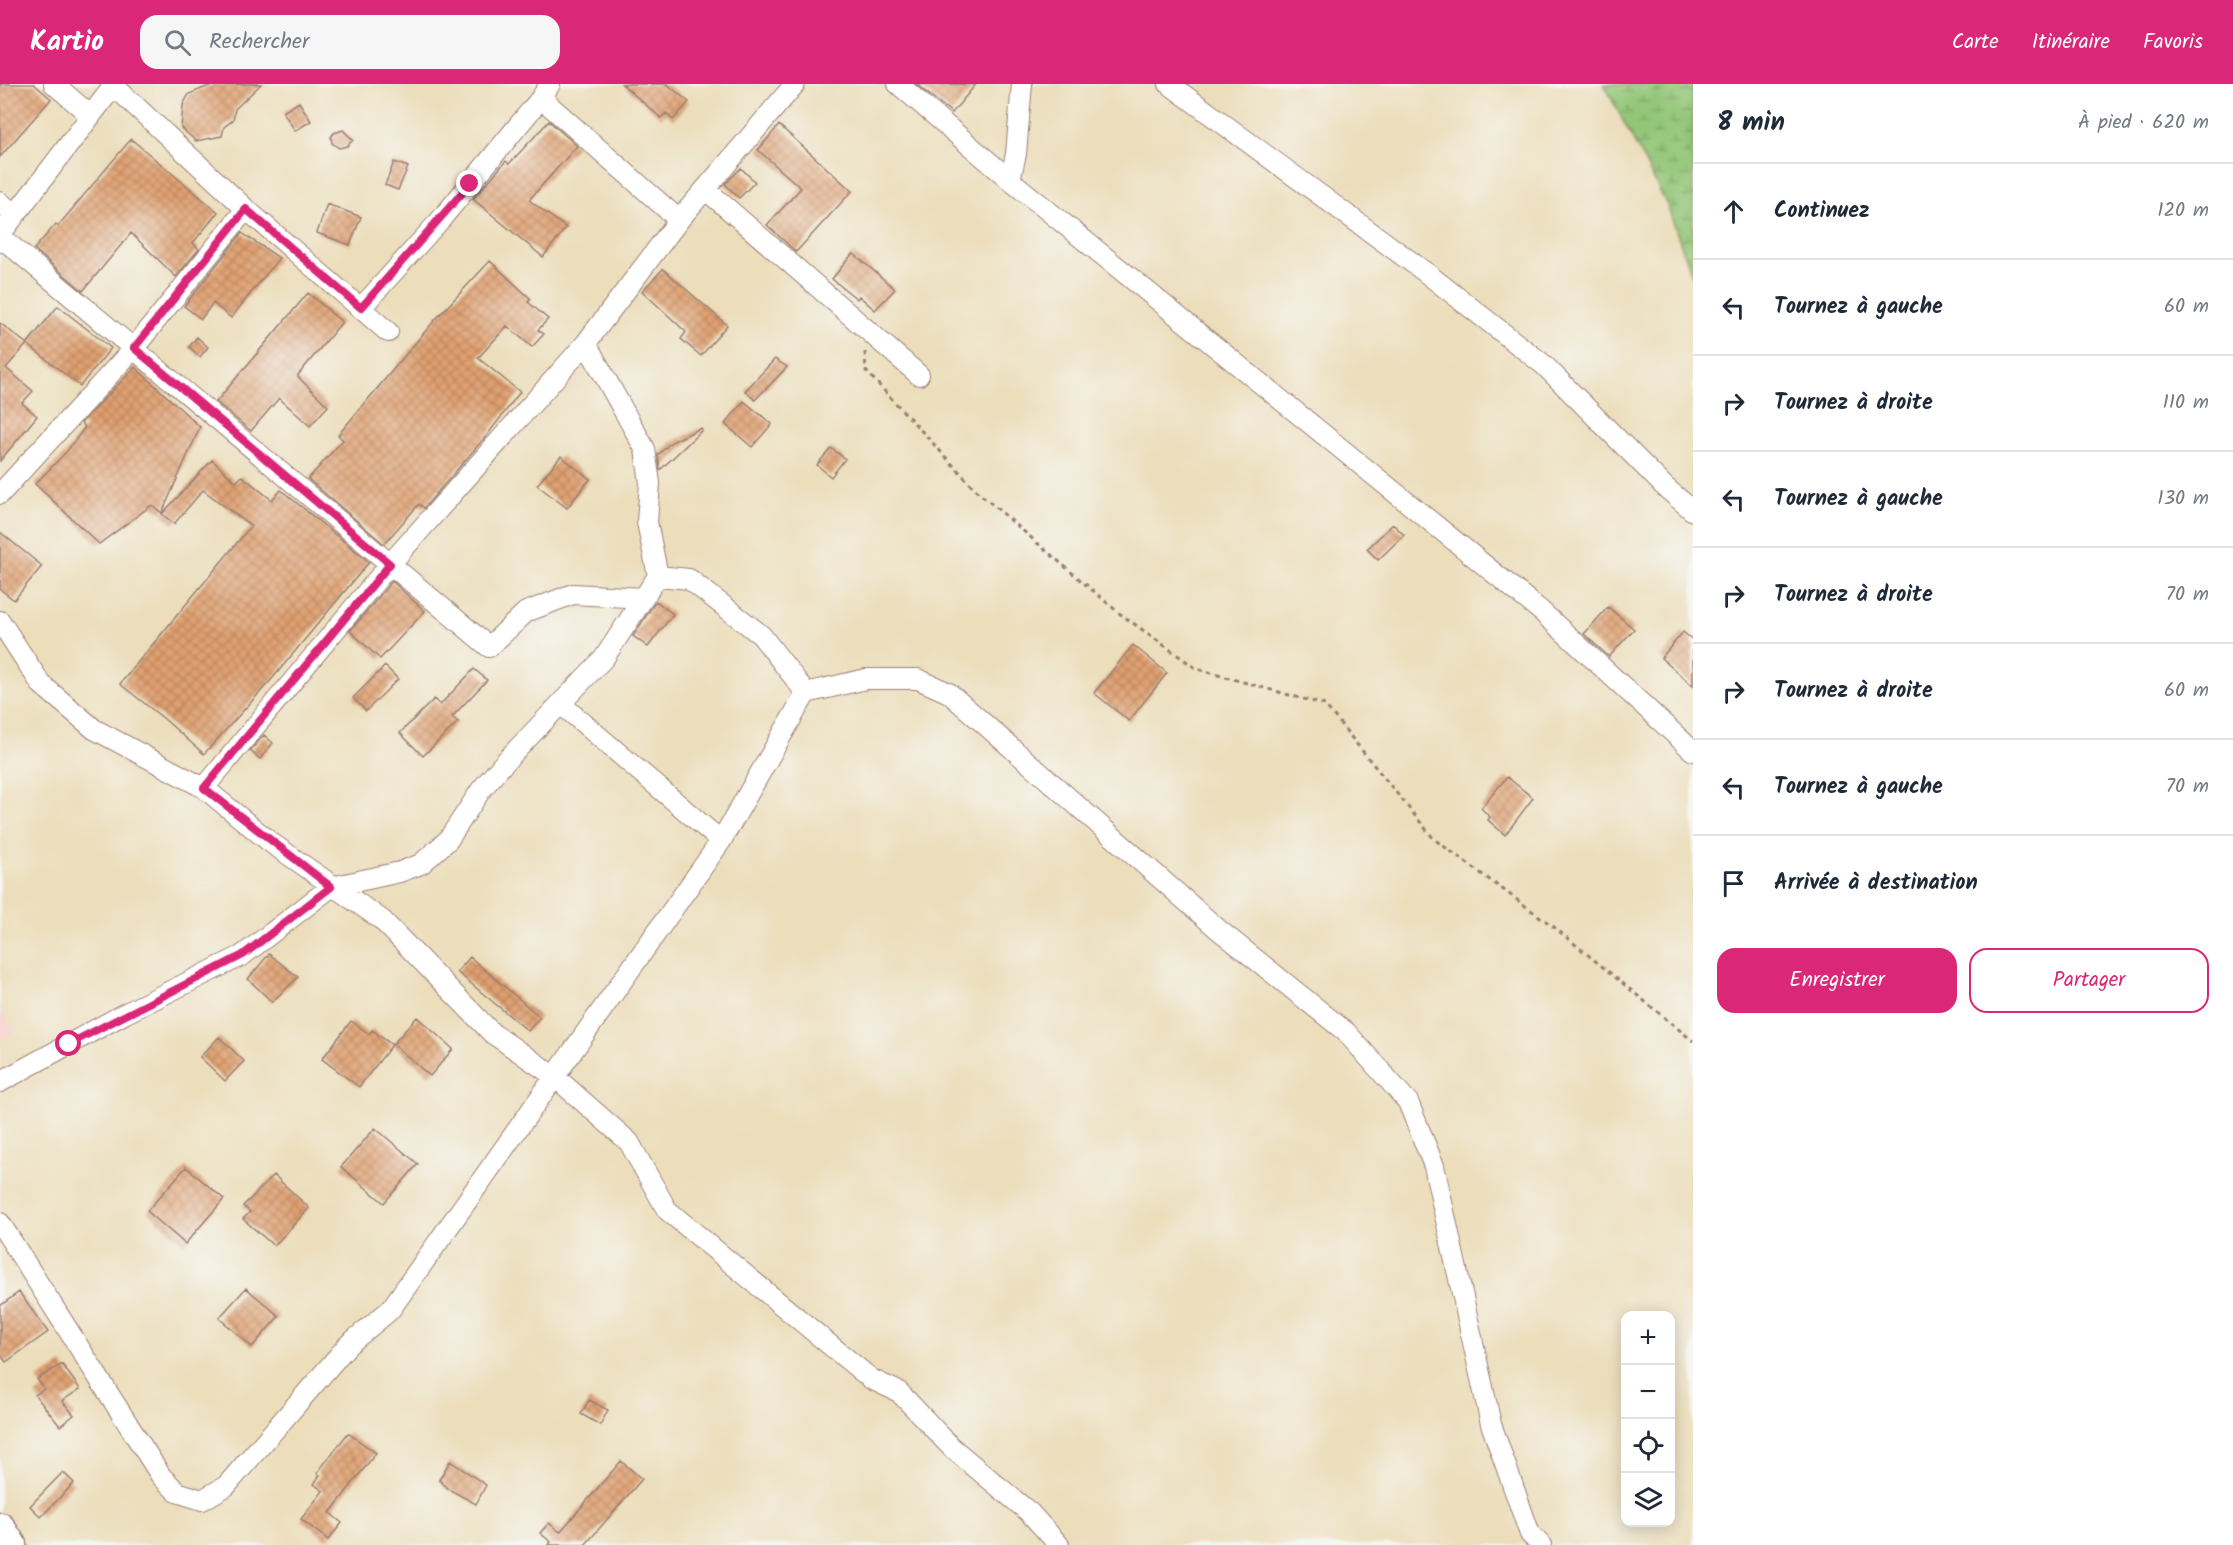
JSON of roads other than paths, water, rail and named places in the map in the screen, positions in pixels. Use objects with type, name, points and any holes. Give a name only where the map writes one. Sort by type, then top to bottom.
[{"type":"main road","points":[[0,1528],[11,1545]]},
{"type":"street","points":[[54,84],[91,116]]},
{"type":"street","points":[[204,788],[390,564],[586,343],[679,220],[795,84]]},
{"type":"street","points":[[898,84],[1010,180],[1541,611],[1693,752]]},
{"type":"street","points":[[1010,180],[1016,154],[1022,84]]},
{"type":"street","points":[[1169,84],[1398,251],[1544,365],[1665,487],[1693,511]]},
{"type":"street","points":[[388,332],[246,209],[114,85],[3,231],[2,241],[134,348],[489,647],[526,612],[573,594],[644,598]]},
{"type":"street","points":[[361,308],[442,218],[545,91],[679,220]]},
{"type":"street","points":[[705,189],[919,375]]},
{"type":"street","points":[[0,202],[15,215]]},
{"type":"street","points":[[0,494],[134,348],[246,209]]},
{"type":"street","points":[[0,1082],[124,1014],[243,955],[331,887],[400,872],[421,864],[448,840],[481,790],[503,764],[604,658],[658,576],[647,522],[650,483],[645,449],[586,343]]},
{"type":"street","points":[[658,576],[689,579],[761,636],[806,693]]},
{"type":"street","points":[[0,621],[10,648],[41,684],[94,729],[204,788],[331,887],[382,920],[492,1033],[554,1076],[629,1142],[667,1210],[871,1379],[899,1392],[951,1447],[1030,1513],[1059,1545]]},
{"type":"street","points":[[0,1222],[161,1476],[177,1492],[202,1500],[226,1486],[348,1345],[390,1310],[721,841],[806,693],[866,679],[918,679],[949,693],[1219,930],[1346,1032],[1408,1102],[1434,1166],[1491,1424],[1530,1534],[1540,1545]]},
{"type":"street","points":[[561,704],[721,841]]}]
